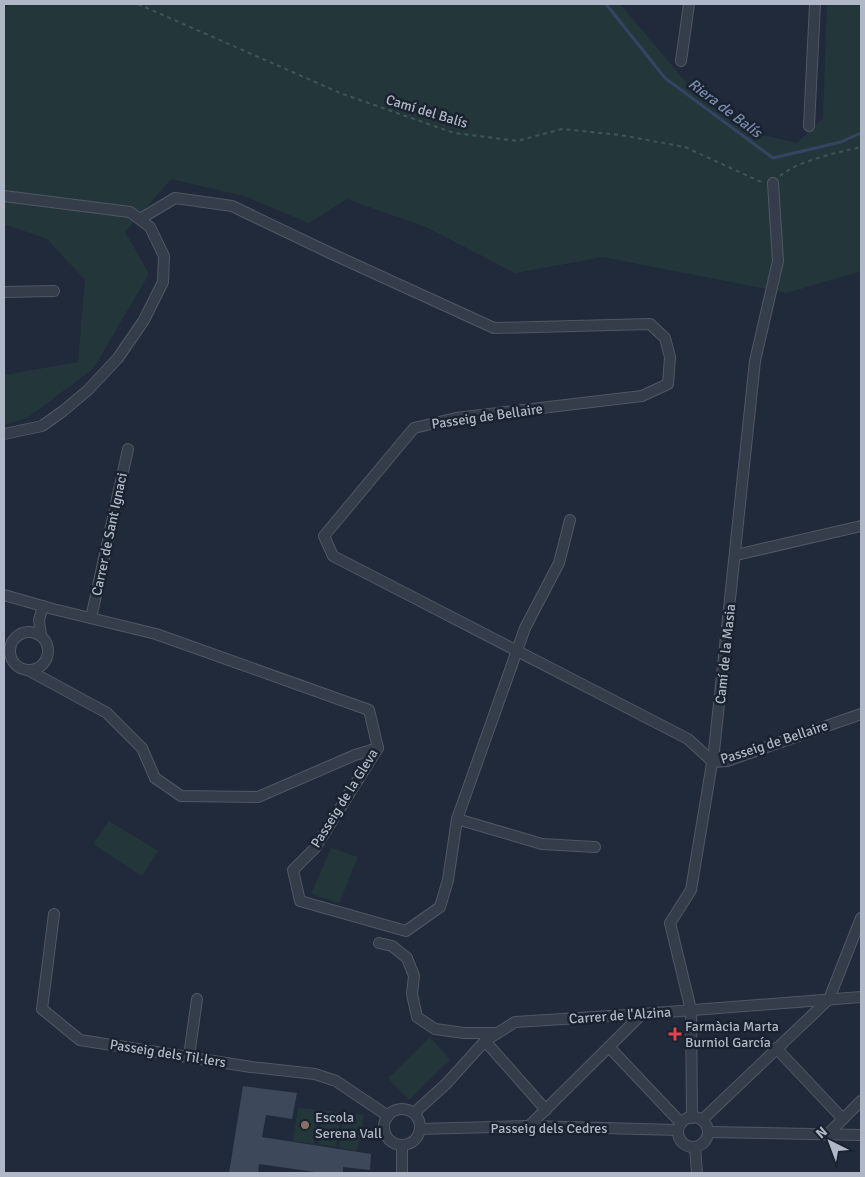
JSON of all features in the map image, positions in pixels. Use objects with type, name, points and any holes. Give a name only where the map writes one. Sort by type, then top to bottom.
[{"type":"street","points":[[681,61],[690,4]]},
{"type":"street","points":[[809,126],[815,4]]},
{"type":"street","name":"Camí de la Masia","points":[[697,1119],[691,1010],[670,923],[691,890],[712,762],[736,555],[755,361],[778,262],[773,183]]},
{"type":"street","points":[[4,196],[130,212],[150,226],[164,256],[163,282],[144,320],[118,358],[88,390],[42,426],[4,434]]},
{"type":"street","name":"Passeig de Bellaire","points":[[140,219],[175,198],[232,206],[494,328],[650,324],[665,338],[670,357],[668,384],[642,396],[456,418],[414,428],[324,536],[333,556],[688,739],[712,762],[727,761],[861,714]]},
{"type":"street","points":[[4,292],[54,291]]},
{"type":"street","name":"Carrer de Sant Ignaci","points":[[90,618],[128,449]]},
{"type":"street","name":"Passeig de la Gleva","points":[[4,595],[156,634],[370,710],[378,748],[315,848],[293,870],[300,901],[406,931],[440,907],[448,880],[457,819],[525,628],[559,563],[570,520]]},
{"type":"street","points":[[736,555],[861,526]]},
{"type":"street","points":[[41,635],[39,620],[43,606]]},
{"type":"street","points":[[28,670],[40,666],[48,654],[46,640],[41,635],[29,631],[16,637],[12,644],[11,657],[15,663],[107,713],[142,748],[155,778],[181,796],[258,797],[355,755],[378,748]]},
{"type":"street","points":[[457,819],[542,844],[595,847]]},
{"type":"street","name":"Passeig dels Til·lers","points":[[54,914],[42,1009],[80,1040],[251,1067],[315,1074],[336,1082],[388,1116]]},
{"type":"street","points":[[697,1119],[829,999],[861,918]]},
{"type":"street","points":[[379,944],[392,946],[407,958],[414,976],[412,994],[417,1017],[435,1029],[464,1033],[497,1033]]},
{"type":"street","name":"Carrer de l'Alzina","points":[[414,1113],[446,1084],[485,1041],[515,1022],[861,997]]},
{"type":"street","points":[[189,1056],[197,998]]},
{"type":"street","points":[[529,1126],[642,1014]]},
{"type":"street","points":[[485,1041],[546,1110]]},
{"type":"street","points":[[609,1047],[680,1127]]},
{"type":"street","points":[[776,1048],[843,1119]]},
{"type":"street","points":[[828,1134],[861,1101]]},
{"type":"street","points":[[402,1109],[414,1113],[420,1123],[420,1129],[413,1141],[402,1144],[390,1139],[386,1135],[384,1123],[395,1110],[402,1109]]},
{"type":"street","points":[[686,1119],[697,1119],[706,1124],[708,1132],[704,1142],[694,1147],[688,1147],[678,1136],[680,1127],[686,1119]]},
{"type":"street","name":"Passeig dels Cedres","points":[[420,1129],[529,1126],[680,1127]]},
{"type":"street","points":[[708,1132],[861,1134]]},
{"type":"street","points":[[402,1144],[402,1173]]},
{"type":"street","points":[[694,1147],[697,1173]]},
{"type":"path","name":"Camí del Balís","points":[[138,4],[340,92],[454,133],[517,142],[562,129],[620,135],[685,147],[759,181],[773,183]]},
{"type":"path","points":[[773,183],[787,170],[832,154],[861,147]]},
{"type":"green space","points":[[11,4],[620,4],[696,94],[744,131],[797,143],[823,118],[827,4],[861,4],[861,271],[787,293],[603,257],[515,273],[428,228],[347,199],[309,223],[244,196],[171,179],[125,232],[149,274],[93,369],[27,418],[4,425],[4,375],[78,362],[85,280],[47,239],[4,224],[4,8]]},
{"type":"green space","points":[[109,821],[158,851],[142,876],[93,844]]},
{"type":"green space","points":[[331,848],[358,857],[339,903],[311,894]]},
{"type":"green space","points":[[430,1037],[450,1060],[409,1100],[388,1078]]},
{"type":"green space","points":[[298,1108],[319,1110],[314,1144],[293,1141]]},
{"type":"green space","points":[[322,1110],[342,1113],[336,1147],[318,1144]]},
{"type":"green space","points":[[344,1112],[364,1115],[357,1151],[339,1148]]},
{"type":"building","points":[[243,1086],[297,1093],[292,1119],[266,1115],[262,1137],[371,1154],[370,1170],[343,1167],[343,1173],[322,1173],[259,1164],[258,1173],[229,1173]]},
{"type":"waterway","name":"Riera de Balís","points":[[606,4],[665,78],[773,158],[841,142],[861,133]]},
{"type":"place","name":"Farmàcia Marta Burniol García","points":[[675,1034]]},
{"type":"place","name":"Escola Serena Vall","points":[[305,1125]]}]
